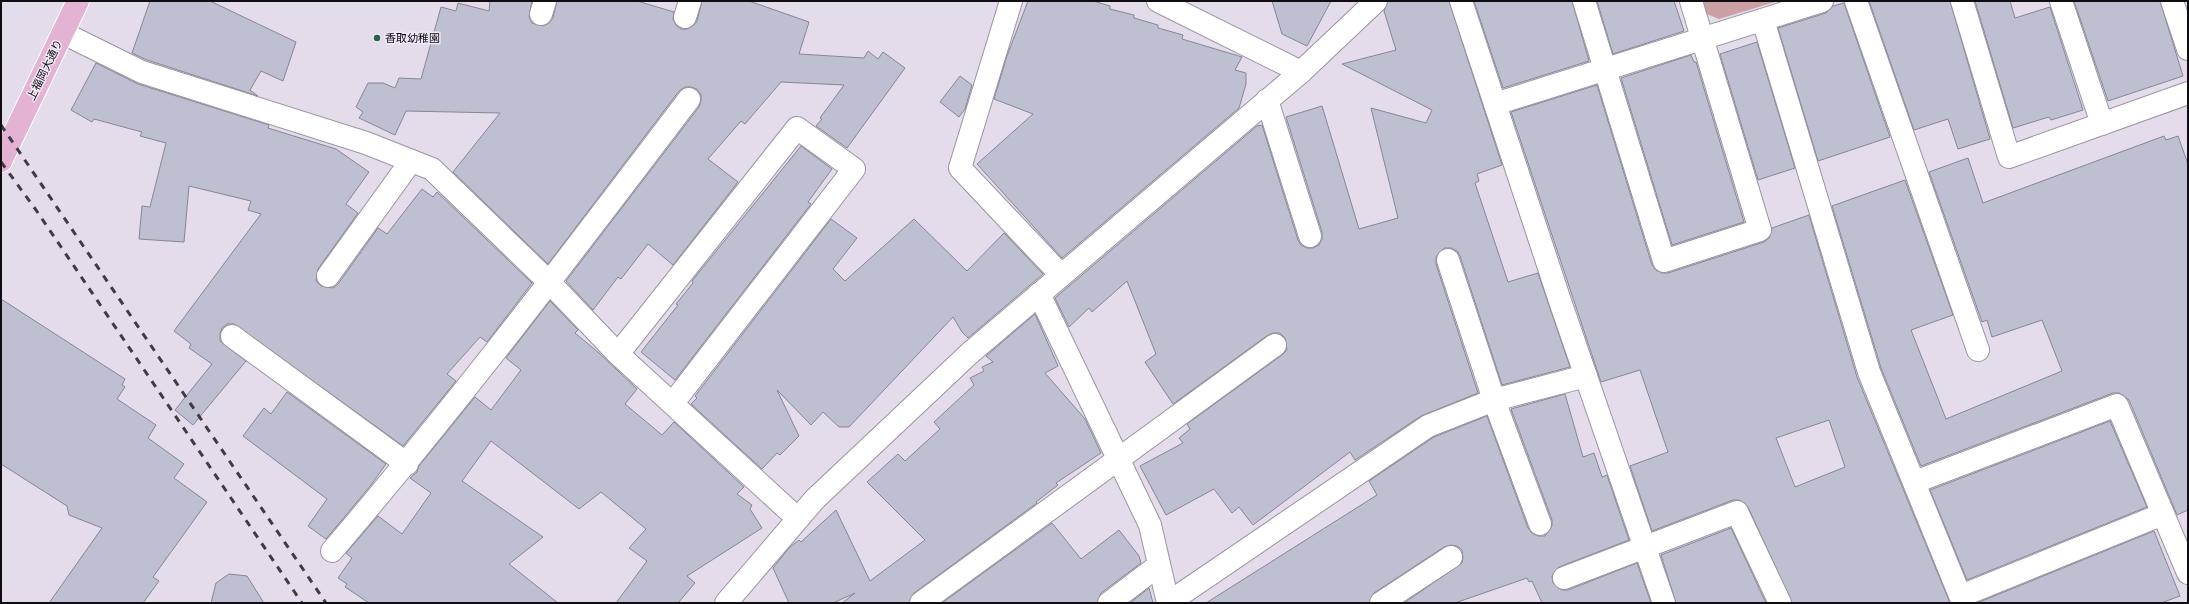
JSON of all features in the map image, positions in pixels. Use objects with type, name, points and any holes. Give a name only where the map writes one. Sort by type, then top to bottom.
[{"type":"main road","name":"上福岡大通り","points":[[1,160],[63,33],[76,2]]},
{"type":"street","points":[[1011,1],[960,168],[1061,275]]},
{"type":"street","points":[[1158,1],[1301,72]]},
{"type":"street","points":[[726,603],[797,518],[970,353],[1301,72],[1376,1]]},
{"type":"street","points":[[1461,1],[1586,376],[1664,603]]},
{"type":"street","points":[[1584,1],[1664,261],[1760,230],[1691,1]]},
{"type":"street","points":[[1495,104],[1822,1]]},
{"type":"street","points":[[1856,1],[1978,350]]},
{"type":"street","points":[[1962,1],[2009,157],[2188,93]]},
{"type":"street","points":[[2061,1],[2102,124]]},
{"type":"street","points":[[2172,1],[2188,49]]},
{"type":"street","points":[[1763,20],[1869,372],[1962,600],[2163,514]]},
{"type":"street","points":[[63,33],[142,72],[366,143],[432,169],[550,283],[618,354],[797,518]]},
{"type":"street","points":[[332,551],[407,464],[550,283],[689,99]]},
{"type":"street","points":[[1267,100],[1310,236]]},
{"type":"street","points":[[618,354],[797,128],[854,169],[672,403]]},
{"type":"street","points":[[328,276],[411,161]]},
{"type":"street","points":[[1448,260],[1494,400],[1540,524]]},
{"type":"street","points":[[1039,294],[1150,525],[1168,603],[1428,426],[1494,400],[1586,376]]},
{"type":"street","points":[[232,336],[407,464]]},
{"type":"street","points":[[921,603],[1275,345]]},
{"type":"street","points":[[1915,482],[2117,405],[2188,572]]},
{"type":"street","points":[[1564,578],[1737,512],[1780,603]]},
{"type":"street","points":[[1381,603],[1451,557]]},
{"type":"street","points":[[1109,603],[1159,565]]},
{"type":"shaded area","points":[[1703,1],[1778,1],[1719,19],[1707,14]]},
{"type":"building","points":[[150,1],[210,1],[296,42],[283,81],[261,71],[250,90],[258,96],[147,60],[132,53]]},
{"type":"building","points":[[490,1],[532,1],[529,17],[532,23],[543,26],[549,23],[553,18],[557,1],[637,1],[674,12],[673,19],[676,25],[681,29],[687,29],[693,26],[697,21],[702,1],[749,1],[809,22],[799,54],[864,58],[868,51],[878,59],[883,52],[905,68],[847,148],[816,126],[822,119],[820,118],[844,85],[781,82],[745,124],[741,121],[708,159],[738,182],[673,265],[648,244],[621,279],[618,277],[593,310],[566,281],[699,107],[701,95],[697,89],[691,87],[685,87],[679,91],[548,264],[453,172],[500,113],[406,111],[395,135],[359,118],[363,112],[356,107],[368,83],[383,83],[395,88],[399,78],[421,79],[441,7],[456,11],[458,3],[489,11]]},
{"type":"building","points":[[1028,1],[1093,1],[1110,6],[1110,9],[1134,15],[1134,18],[1158,25],[1158,28],[1183,35],[1182,39],[1242,57],[1235,70],[1246,73],[1246,84],[1239,108],[1062,258],[977,164],[1033,114],[994,99],[1007,56]]},
{"type":"building","points":[[1272,1],[1331,1],[1307,46],[1282,34]]},
{"type":"building","points":[[1388,1],[1449,1],[1502,165],[1477,174],[1479,181],[1475,183],[1508,282],[1538,273],[1570,367],[1502,385],[1460,256],[1457,251],[1451,248],[1444,248],[1436,257],[1436,264],[1478,393],[1421,416],[1355,460],[1350,452],[1253,525],[1239,507],[1232,513],[1214,489],[1166,515],[1140,466],[1183,443],[1179,438],[1190,429],[1187,424],[1282,355],[1287,350],[1285,338],[1280,333],[1268,335],[1173,404],[1145,362],[1156,354],[1127,281],[1092,312],[1089,308],[1069,327],[1055,298],[1257,126],[1262,125],[1298,240],[1301,245],[1307,248],[1313,248],[1319,245],[1322,239],[1322,232],[1286,117],[1322,106],[1359,229],[1398,218],[1371,108],[1426,123],[1432,110],[1342,64],[1396,50],[1384,11]]},
{"type":"building","points":[[1474,1],[1572,1],[1589,61],[1503,88]]},
{"type":"building","points":[[1597,1],[1674,1],[1684,31],[1613,54]]},
{"type":"building","points":[[1869,1],[1950,1],[1990,139],[1958,149],[1948,119],[1914,130]]},
{"type":"building","points":[[1975,1],[2010,1],[2015,18],[2050,7],[2083,110],[2051,120],[2049,117],[2013,128]]},
{"type":"building","points":[[2074,1],[2160,1],[2183,76],[2108,101]]},
{"type":"building","points":[[1844,3],[1890,137],[1818,161],[1778,28],[1826,13],[1833,6]]},
{"type":"building","points":[[1757,42],[1795,168],[1758,180],[1720,54]]},
{"type":"building","points":[[1691,55],[1694,62],[1696,62],[1744,222],[1672,245],[1621,78]]},
{"type":"building","points":[[96,63],[138,84],[269,125],[268,128],[336,149],[369,172],[346,204],[358,213],[318,269],[316,281],[321,286],[333,288],[338,284],[378,228],[387,234],[422,189],[433,197],[437,192],[532,283],[487,342],[480,337],[447,374],[456,381],[403,446],[234,324],[227,324],[222,328],[220,341],[246,361],[193,425],[175,410],[212,364],[189,348],[191,344],[174,331],[261,214],[248,210],[251,201],[189,186],[184,242],[139,239],[142,206],[150,207],[166,143],[140,136],[142,132],[94,119],[92,122],[71,110]]},
{"type":"building","points":[[960,76],[972,85],[965,109],[959,117],[940,102]]},
{"type":"building","points":[[1597,85],[1652,265],[1656,270],[1662,273],[1668,273],[1764,242],[1769,238],[1772,228],[1809,215],[1857,377],[1950,603],[1792,603],[1748,507],[1739,500],[1733,500],[1652,531],[1630,466],[1668,452],[1640,370],[1601,382],[1511,112]],"holes":[[[1829,420],[1845,467],[1795,487],[1776,438]]]},
{"type":"building","points":[[2164,136],[2166,140],[2178,136],[2188,164],[2188,510],[2177,515],[2129,400],[2119,393],[2113,393],[1921,466],[1881,368],[1832,206],[1905,180],[1953,315],[1911,330],[1946,419],[2062,371],[2042,320],[1992,337],[1987,320],[1982,322],[1929,172],[1968,158],[1983,203]]},
{"type":"building","points":[[801,146],[832,169],[808,202],[811,204],[675,380],[641,352],[678,305],[676,304],[693,283],[692,281]]},
{"type":"building","points":[[831,219],[857,238],[833,269],[845,281],[914,219],[967,271],[1004,233],[1043,274],[968,338],[962,332],[953,317],[849,427],[839,427],[823,412],[811,425],[777,390],[799,436],[780,455],[777,453],[762,469],[691,404],[697,398],[695,396]]},
{"type":"building","points":[[1,299],[125,379],[122,385],[125,387],[117,399],[156,425],[148,438],[184,464],[174,478],[207,502],[153,577],[159,581],[143,603],[49,603],[102,528],[69,515],[67,506],[1,464]]},
{"type":"building","points":[[550,301],[578,330],[575,333],[599,353],[637,389],[625,404],[662,435],[674,422],[744,487],[737,494],[752,505],[750,509],[762,528],[687,576],[695,583],[678,603],[616,603],[647,561],[629,548],[646,529],[601,492],[579,509],[491,441],[462,481],[543,537],[509,564],[558,603],[369,603],[345,587],[347,584],[338,578],[352,558],[346,553],[378,516],[402,534],[431,493],[410,478],[417,472],[419,466],[475,397],[491,410],[521,370],[506,358]]},
{"type":"building","points":[[1035,314],[1058,366],[1045,373],[1085,419],[1101,453],[1056,483],[1058,485],[1036,502],[1037,503],[914,593],[909,603],[842,603],[855,593],[833,603],[789,603],[773,568],[789,548],[799,540],[801,542],[836,510],[870,581],[925,540],[867,482],[898,454],[905,461],[940,429],[934,422],[974,385],[970,378],[984,371],[982,367],[993,362],[986,356]]},
{"type":"building","points":[[287,392],[386,464],[371,485],[326,539],[308,526],[327,499],[243,436],[264,408],[271,414]]},
{"type":"building","points":[[1565,394],[1583,457],[1594,453],[1602,477],[1607,475],[1629,540],[1559,567],[1552,576],[1553,583],[1562,590],[1568,590],[1637,563],[1651,603],[1542,603],[1532,581],[1529,582],[1527,578],[1455,603],[1404,603],[1462,563],[1462,550],[1457,546],[1451,545],[1444,547],[1374,593],[1369,603],[1206,603],[1377,495],[1369,481],[1434,437],[1487,416],[1528,528],[1532,533],[1538,536],[1545,536],[1552,526],[1552,520],[1511,409]]},
{"type":"building","points":[[2110,421],[2147,507],[1967,580],[1930,490]]},
{"type":"building","points":[[1052,523],[1081,559],[1119,530],[1139,556],[1141,563],[1101,593],[1097,603],[942,603]]},
{"type":"building","points":[[1731,528],[1766,603],[1676,603],[1661,555]]},
{"type":"building","points":[[2154,531],[2180,596],[2161,603],[1977,603]]},
{"type":"building","points":[[229,574],[247,576],[264,603],[211,603],[216,583]]},
{"type":"building","points":[[1149,588],[1153,603],[1130,603]]},
{"type":"railway","points":[[1,125],[326,603]]},
{"type":"railway","points":[[1,162],[36,210],[302,603]]},
{"type":"place","name":"香取幼稚園","points":[[377,38]]}]
